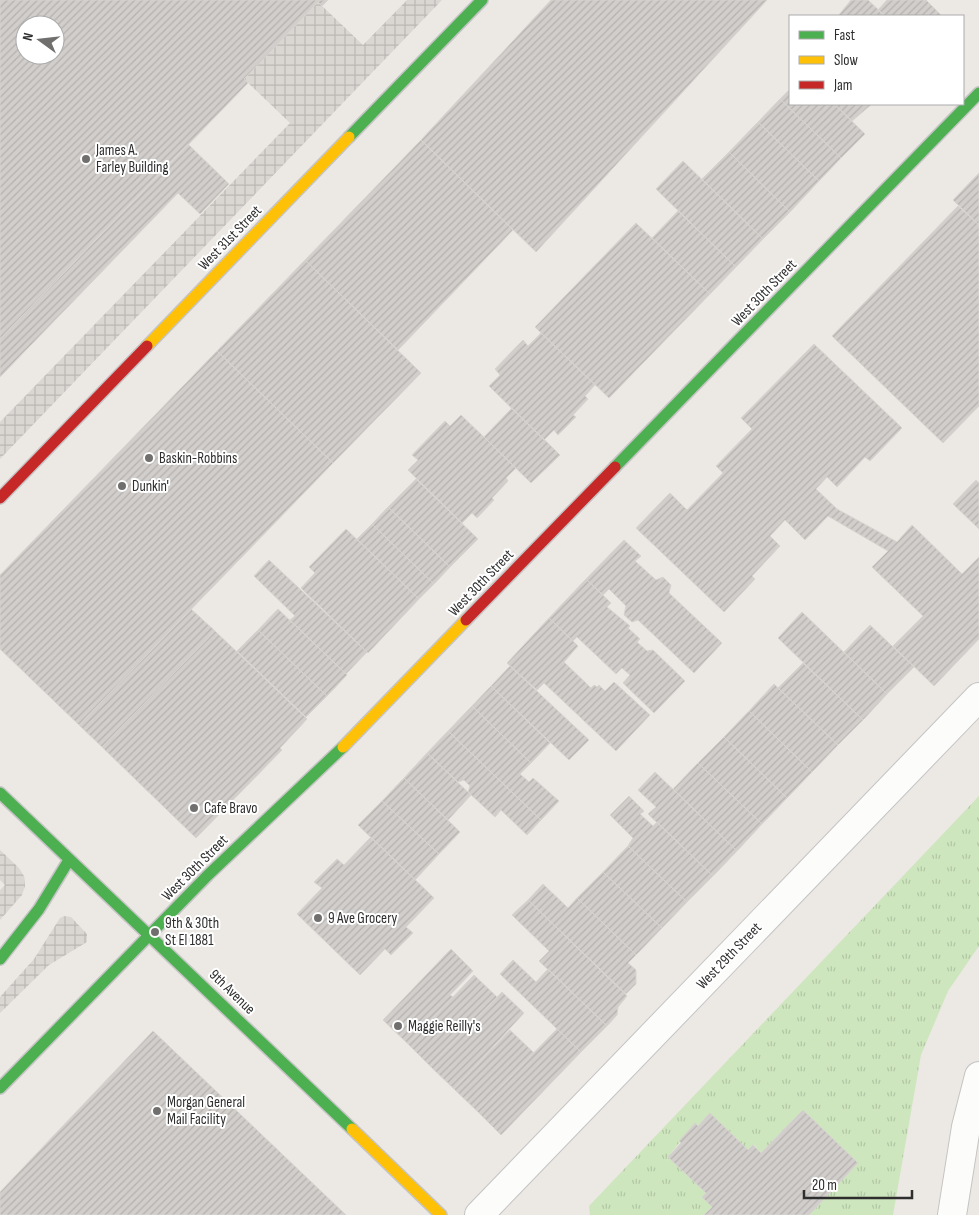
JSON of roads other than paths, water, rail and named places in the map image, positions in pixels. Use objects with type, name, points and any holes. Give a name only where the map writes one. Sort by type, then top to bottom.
[{"type":"street","name":"West 31st Street","points":[[0,498],[482,0]]},
{"type":"street","name":"West 30th Street","points":[[0,1088],[208,875],[328,762],[979,93]]},
{"type":"street","name":"West 29th Street","points":[[479,1215],[979,697]]},
{"type":"street","name":"9th Avenue","points":[[0,793],[441,1215]]},
{"type":"street","points":[[0,959],[39,909],[69,860]]},
{"type":"street","points":[[952,1215],[966,1127],[979,1076]]},
{"type":"place","name":"James A. Farley Building","points":[[86,159]]},
{"type":"place","name":"Baskin-Robbins","points":[[149,458]]},
{"type":"place","name":"Dunkin'","points":[[122,486]]},
{"type":"place","name":"Cafe Bravo","points":[[194,808]]},
{"type":"place","name":"9 Ave Grocery","points":[[318,918]]},
{"type":"place","name":"9th & 30th St El 1881","points":[[155,932]]},
{"type":"place","name":"Maggie Reilly's","points":[[398,1026]]},
{"type":"place","name":"Morgan General Mail Facility","points":[[157,1111]]}]
